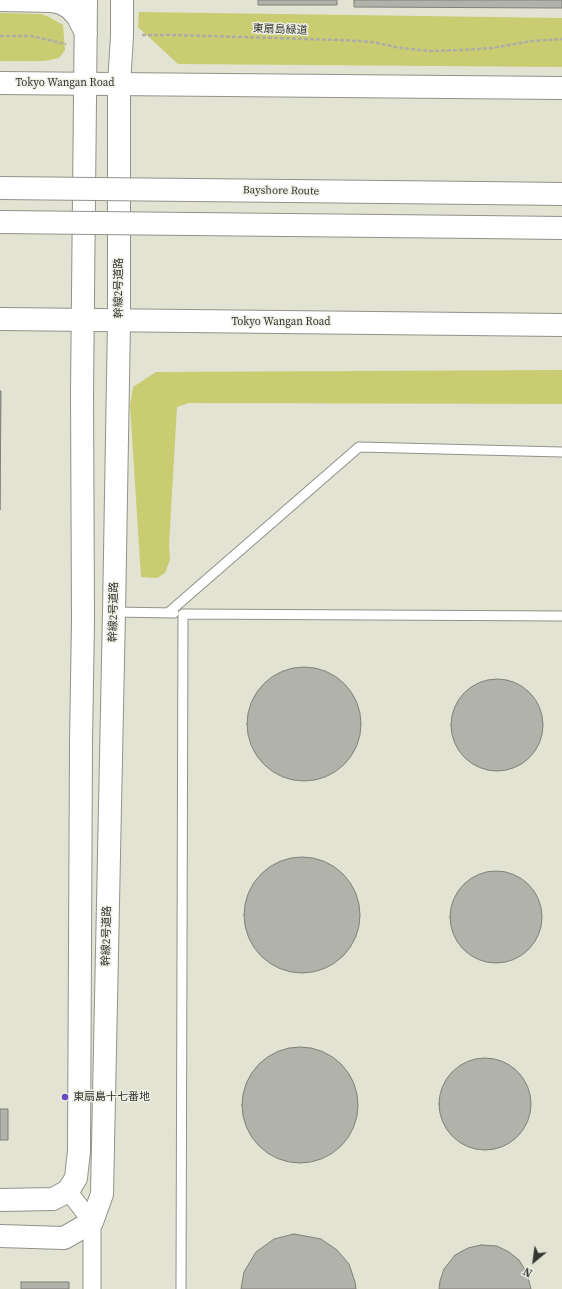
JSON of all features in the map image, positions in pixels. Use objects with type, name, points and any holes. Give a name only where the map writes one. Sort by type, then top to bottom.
[{"type":"main road","points":[[0,0],[52,0],[61,3],[70,8],[78,17],[86,41]]},
{"type":"main road","points":[[0,1200],[53,1199],[68,1191],[76,1178],[79,1151],[86,0]]},
{"type":"main road","name":"幹線2号道路","points":[[92,1222],[102,1194],[119,321],[119,84],[122,36],[122,0]]},
{"type":"main road","name":"Tokyo Wangan Road","points":[[0,83],[562,88]]},
{"type":"main road","name":"Bayshore Route","points":[[0,188],[562,194]]},
{"type":"main road","points":[[0,222],[562,228]]},
{"type":"main road","name":"Tokyo Wangan Road","points":[[0,319],[562,325]]},
{"type":"main road","points":[[0,1236],[64,1238],[92,1222]]},
{"type":"street","points":[[68,1191],[92,1222],[92,1289]]},
{"type":"lane","points":[[168,613],[359,447],[562,452]]},
{"type":"lane","points":[[114,612],[183,614],[562,616]]},
{"type":"lane","points":[[181,1289],[183,614]]},
{"type":"path","name":"東扇島緑道","points":[[122,36],[175,35],[340,40],[372,42],[401,48],[430,51],[492,48],[532,41],[562,39]]},
{"type":"path","points":[[0,36],[31,36],[86,41]]},
{"type":"shaded area","points":[[0,0],[562,0],[562,1289],[0,1289]]},
{"type":"green space","points":[[139,12],[562,18],[562,67],[178,64],[138,27]]},
{"type":"green space","points":[[0,13],[41,14],[49,17],[63,25],[65,50],[59,58],[45,61],[0,61]]},
{"type":"green space","points":[[562,370],[562,404],[189,403],[177,407],[169,545],[170,560],[165,573],[157,578],[141,577],[130,405],[133,387],[156,372]]},
{"type":"building","points":[[258,0],[337,0],[337,5],[258,5]]},
{"type":"building","points":[[354,0],[562,0],[562,8],[354,7]]},
{"type":"building","points":[[0,391],[1,391],[0,510]]},
{"type":"building","points":[[304,667],[326,671],[345,683],[357,702],[361,724],[357,746],[345,765],[326,777],[304,781],[282,777],[263,765],[251,746],[247,724],[251,702],[263,683],[282,671]]},
{"type":"building","points":[[497,679],[515,683],[529,693],[539,707],[543,725],[539,743],[529,757],[515,767],[497,771],[479,767],[465,757],[455,743],[451,725],[455,707],[465,693],[479,683]]},
{"type":"building","points":[[302,857],[324,862],[343,874],[355,893],[360,915],[355,937],[343,956],[324,968],[302,973],[280,968],[261,956],[249,937],[244,915],[249,893],[261,874],[280,862]]},
{"type":"building","points":[[496,871],[514,875],[528,885],[538,899],[542,917],[538,935],[528,949],[514,959],[496,963],[478,959],[464,949],[454,935],[450,917],[454,899],[464,885],[478,875]]},
{"type":"building","points":[[300,1047],[322,1052],[341,1064],[353,1083],[358,1105],[353,1127],[341,1146],[322,1158],[300,1163],[278,1158],[259,1146],[247,1127],[242,1105],[247,1083],[259,1064],[278,1052]]},
{"type":"building","points":[[485,1058],[503,1062],[517,1072],[527,1086],[531,1104],[527,1122],[517,1136],[503,1146],[485,1150],[467,1146],[453,1136],[443,1122],[439,1104],[443,1086],[453,1072],[467,1062]]},
{"type":"building","points":[[0,1109],[8,1109],[8,1140],[0,1140]]},
{"type":"building","points":[[294,1234],[321,1239],[337,1250],[349,1264],[356,1289],[241,1289],[244,1272],[256,1252],[274,1239]]},
{"type":"building","points":[[481,1245],[497,1246],[509,1252],[519,1260],[527,1273],[531,1289],[439,1289],[444,1269],[455,1255],[468,1248]]},
{"type":"building","points":[[21,1282],[69,1282],[69,1289],[21,1289]]},
{"type":"place","name":"東扇島十七番地","points":[[65,1097]]}]
